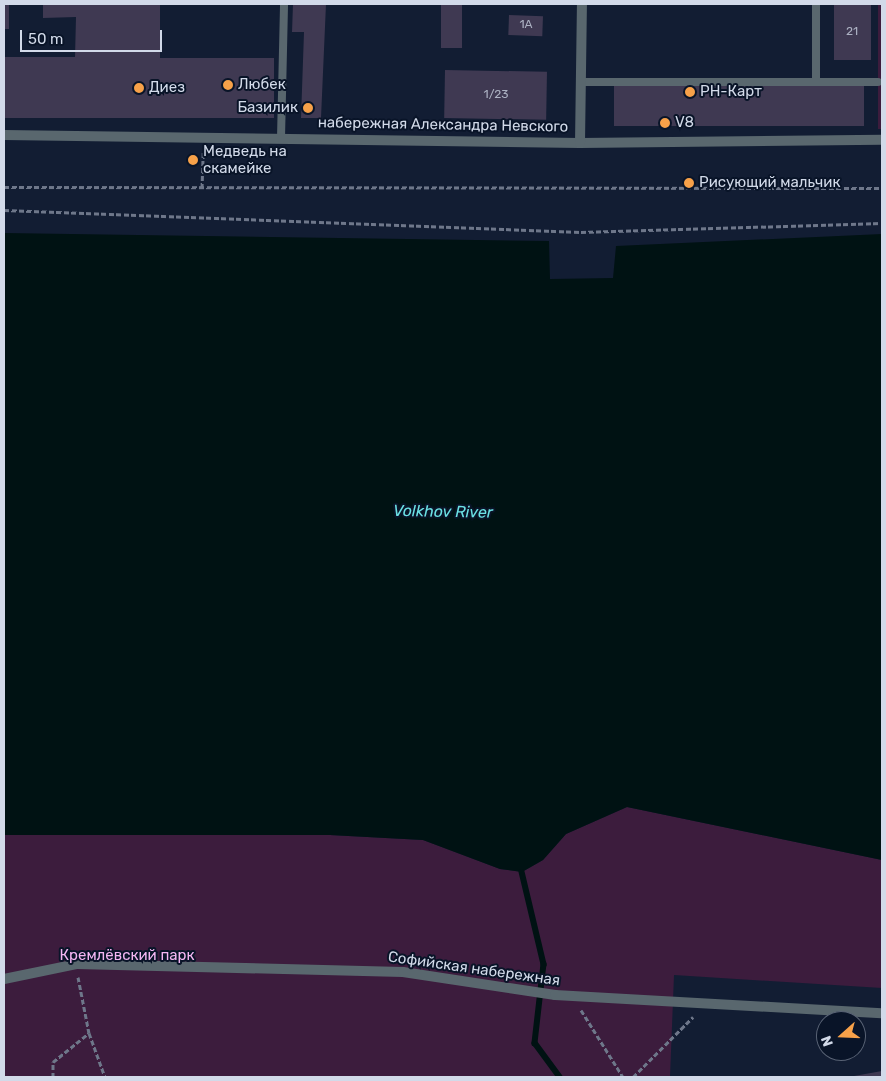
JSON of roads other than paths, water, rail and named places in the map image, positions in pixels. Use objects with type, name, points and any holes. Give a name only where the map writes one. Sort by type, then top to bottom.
[{"type":"street","points":[[580,143],[582,4]]},
{"type":"street","name":"набережная Александра Невского","points":[[4,135],[204,136],[580,143],[882,140]]},
{"type":"street","name":"Софийская набережная","points":[[4,979],[77,964],[402,972],[555,995],[882,1013]]},
{"type":"lane","points":[[281,138],[284,4]]},
{"type":"lane","points":[[816,4],[816,82]]},
{"type":"lane","points":[[581,82],[878,82]]},
{"type":"water","name":"Volkhov River","points":[[4,233],[549,241],[550,279],[613,278],[616,246],[882,234],[882,860],[627,807],[566,834],[543,860],[522,872],[500,869],[423,840],[330,835],[4,835]]},
{"type":"waterway","points":[[522,872],[544,964],[535,1043],[560,1077]]},
{"type":"place","name":"Любек","points":[[228,85]]},
{"type":"place","name":"Диез","points":[[139,88]]},
{"type":"place","name":"РН-Карт","points":[[690,92]]},
{"type":"place","name":"Базилик","points":[[308,108]]},
{"type":"place","name":"V8","points":[[665,123]]},
{"type":"place","name":"Медведь на скамейке","points":[[193,160]]},
{"type":"place","name":"Рисующий мальчик","points":[[689,183]]},
{"type":"park label","name":"Кремлёвский парк","points":[[127,956]]}]
